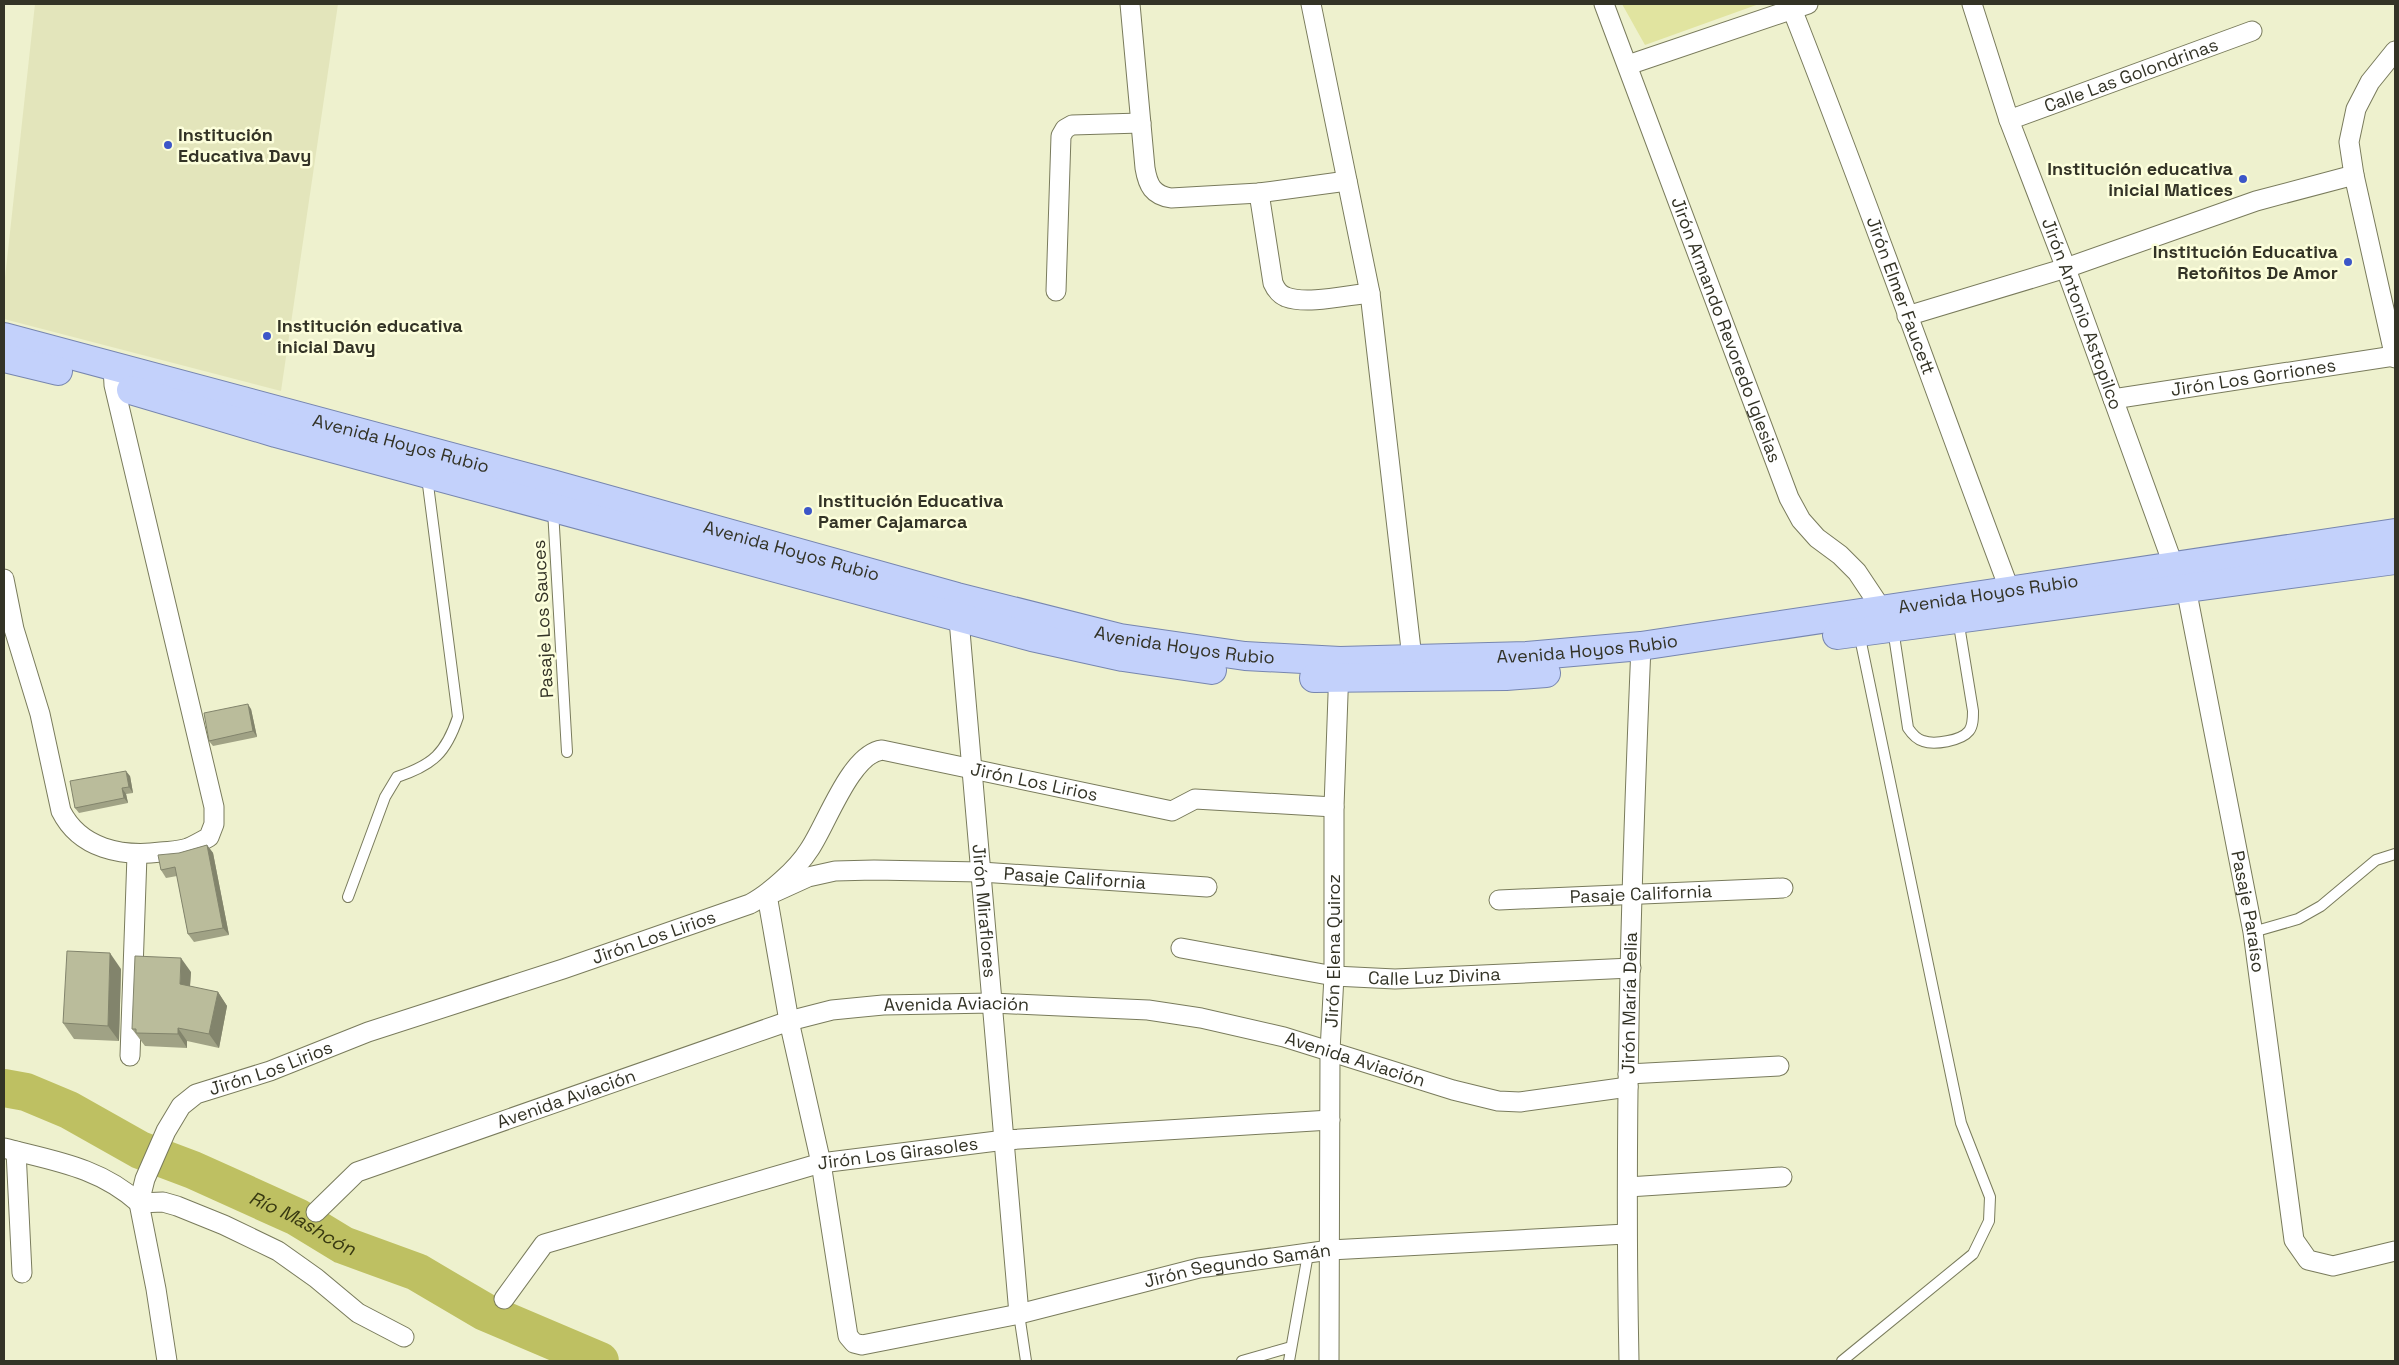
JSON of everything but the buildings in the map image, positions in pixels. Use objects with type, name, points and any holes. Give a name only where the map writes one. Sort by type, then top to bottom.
[{"type":"main road","name":"Avenida Hoyos Rubio","points":[[4,338],[276,433],[424,461],[958,607],[1032,637],[1171,666],[1245,674],[1339,670],[1506,676],[1888,618],[2010,591],[2395,560]]},
{"type":"main road","name":"Avenida Hoyos Rubio","points":[[4,358],[113,376]]},
{"type":"main road","name":"Avenida Hoyos Rubio","points":[[1339,670],[1412,658],[1640,655],[1859,632],[1888,618],[1958,618],[2180,577],[2395,534]]},
{"type":"street","points":[[1130,4],[1147,183],[1152,190],[1161,196],[1171,198],[1259,193],[1348,181]]},
{"type":"street","points":[[1312,4],[1370,293],[1412,658]]},
{"type":"street","name":"Jirón Armando Revoredo Iglesias","points":[[1604,4],[1789,498],[1801,520],[1817,538],[1840,555],[1857,572],[1888,618]]},
{"type":"street","name":"Jirón Antonio Astopilco","points":[[1972,4],[2009,120],[2066,268],[2180,577]]},
{"type":"street","points":[[1628,65],[1797,6]]},
{"type":"street","name":"Jirón Elmer Faucett","points":[[1797,6],[1890,262],[1907,316],[2010,591]]},
{"type":"street","name":"Calle Las Golondrinas","points":[[2009,120],[2252,31]]},
{"type":"street","points":[[2395,51],[2370,82],[2356,109],[2348,142],[2395,357]]},
{"type":"street","points":[[1056,292],[1062,136],[1065,128],[1072,125],[1141,123]]},
{"type":"street","points":[[1907,316],[2066,268],[2256,201],[2354,175]]},
{"type":"street","points":[[1259,193],[1273,283],[1277,292],[1285,297],[1301,300],[1370,293]]},
{"type":"street","name":"Jirón Los Gorriones","points":[[2113,399],[2395,357]]},
{"type":"street","points":[[4,579],[14,629],[40,714],[61,811],[66,822],[88,842],[106,849],[137,855],[187,849],[209,837],[214,824],[214,807],[113,376]]},
{"type":"street","name":"Pasaje Paraíso","points":[[2180,577],[2253,932],[2294,1240],[2308,1260],[2333,1266],[2395,1251]]},
{"type":"street","name":"Jirón Miraflores","points":[[958,607],[1019,1314]]},
{"type":"street","name":"Jirón María Delia","points":[[1629,1361],[1626,1234],[1628,1080],[1640,655]]},
{"type":"street","name":"Jirón Elena Quiroz","points":[[1329,1361],[1330,1051],[1334,976],[1334,808],[1339,670]]},
{"type":"street","name":"Jirón Los Lirios","points":[[167,1361],[156,1289],[138,1203],[145,1179],[166,1131],[181,1106],[196,1094],[270,1070],[368,1032],[715,917],[767,895],[809,851],[836,797],[870,754],[882,750],[972,767],[1128,803],[1172,811],[1195,799],[1334,808]]},
{"type":"street","points":[[130,1056],[137,855]]},
{"type":"street","name":"Pasaje California","points":[[767,895],[808,877],[835,871],[874,870],[982,872],[1207,887]]},
{"type":"street","name":"Pasaje California","points":[[1499,900],[1784,888]]},
{"type":"street","points":[[767,895],[789,1020],[821,1163]]},
{"type":"street","name":"Calle Luz Divina","points":[[1181,948],[1334,976],[1428,978],[1631,968]]},
{"type":"street","name":"Avenida Aviación","points":[[316,1212],[357,1172],[789,1020],[832,1010],[883,1006],[992,1003],[1148,1010],[1201,1018],[1284,1037],[1453,1090],[1498,1101],[1520,1102],[1628,1080],[1779,1066]]},
{"type":"street","name":"Jirón Los Girasoles","points":[[504,1300],[544,1244],[821,1163],[1005,1140],[1330,1120]]},
{"type":"street","points":[[22,1273],[10,1150],[78,1167],[120,1186],[138,1203],[163,1202],[224,1224],[278,1251],[316,1278],[358,1313],[404,1337]]},
{"type":"street","name":"Jirón Segundo Samán","points":[[821,1163],[848,1336],[854,1343],[862,1345],[1019,1314],[1200,1268],[1330,1250],[1626,1234]]},
{"type":"street","points":[[1628,1187],[1782,1176]]},
{"type":"lane","points":[[348,897],[385,797],[397,777],[421,769],[440,754],[451,738],[458,717],[424,461]]},
{"type":"lane","name":"Pasaje Los Sauces","points":[[553,496],[567,752]]},
{"type":"lane","points":[[1888,618],[1908,728],[1912,735],[1930,743],[1962,736],[1969,731],[1972,723],[1973,711],[1958,618]]},
{"type":"lane","points":[[1842,1361],[1973,1254],[1989,1221],[1990,1197],[1961,1123],[1859,632]]},
{"type":"lane","points":[[2253,932],[2306,915],[2321,906],[2376,860],[2395,854]]},
{"type":"lane","points":[[1289,1361],[1308,1254]]},
{"type":"lane","points":[[1019,1314],[1026,1361]]},
{"type":"lane","points":[[1242,1361],[1291,1348]]},
{"type":"shaded area","name":"Institución Educativa Davy","points":[[35,4],[338,4],[281,391],[4,319],[4,287]]},
{"type":"shaded area","points":[[1622,4],[1759,4],[1645,45]]},
{"type":"waterway","name":"Río Mashcón","points":[[4,1088],[26,1092],[69,1110],[140,1150],[193,1170],[297,1217],[343,1245],[417,1272],[485,1312],[600,1361]]},
{"type":"place","name":"Institución Educativa Davy","points":[[168,145]]},
{"type":"place","name":"Institución educativa inicial Matices","points":[[2243,179]]},
{"type":"place","name":"Institución Educativa Retoñitos De Amor","points":[[2348,262]]},
{"type":"place","name":"Institución educativa inicial Davy","points":[[267,336]]},
{"type":"place","name":"Institución Educativa Pamer Cajamarca","points":[[808,511]]}]
